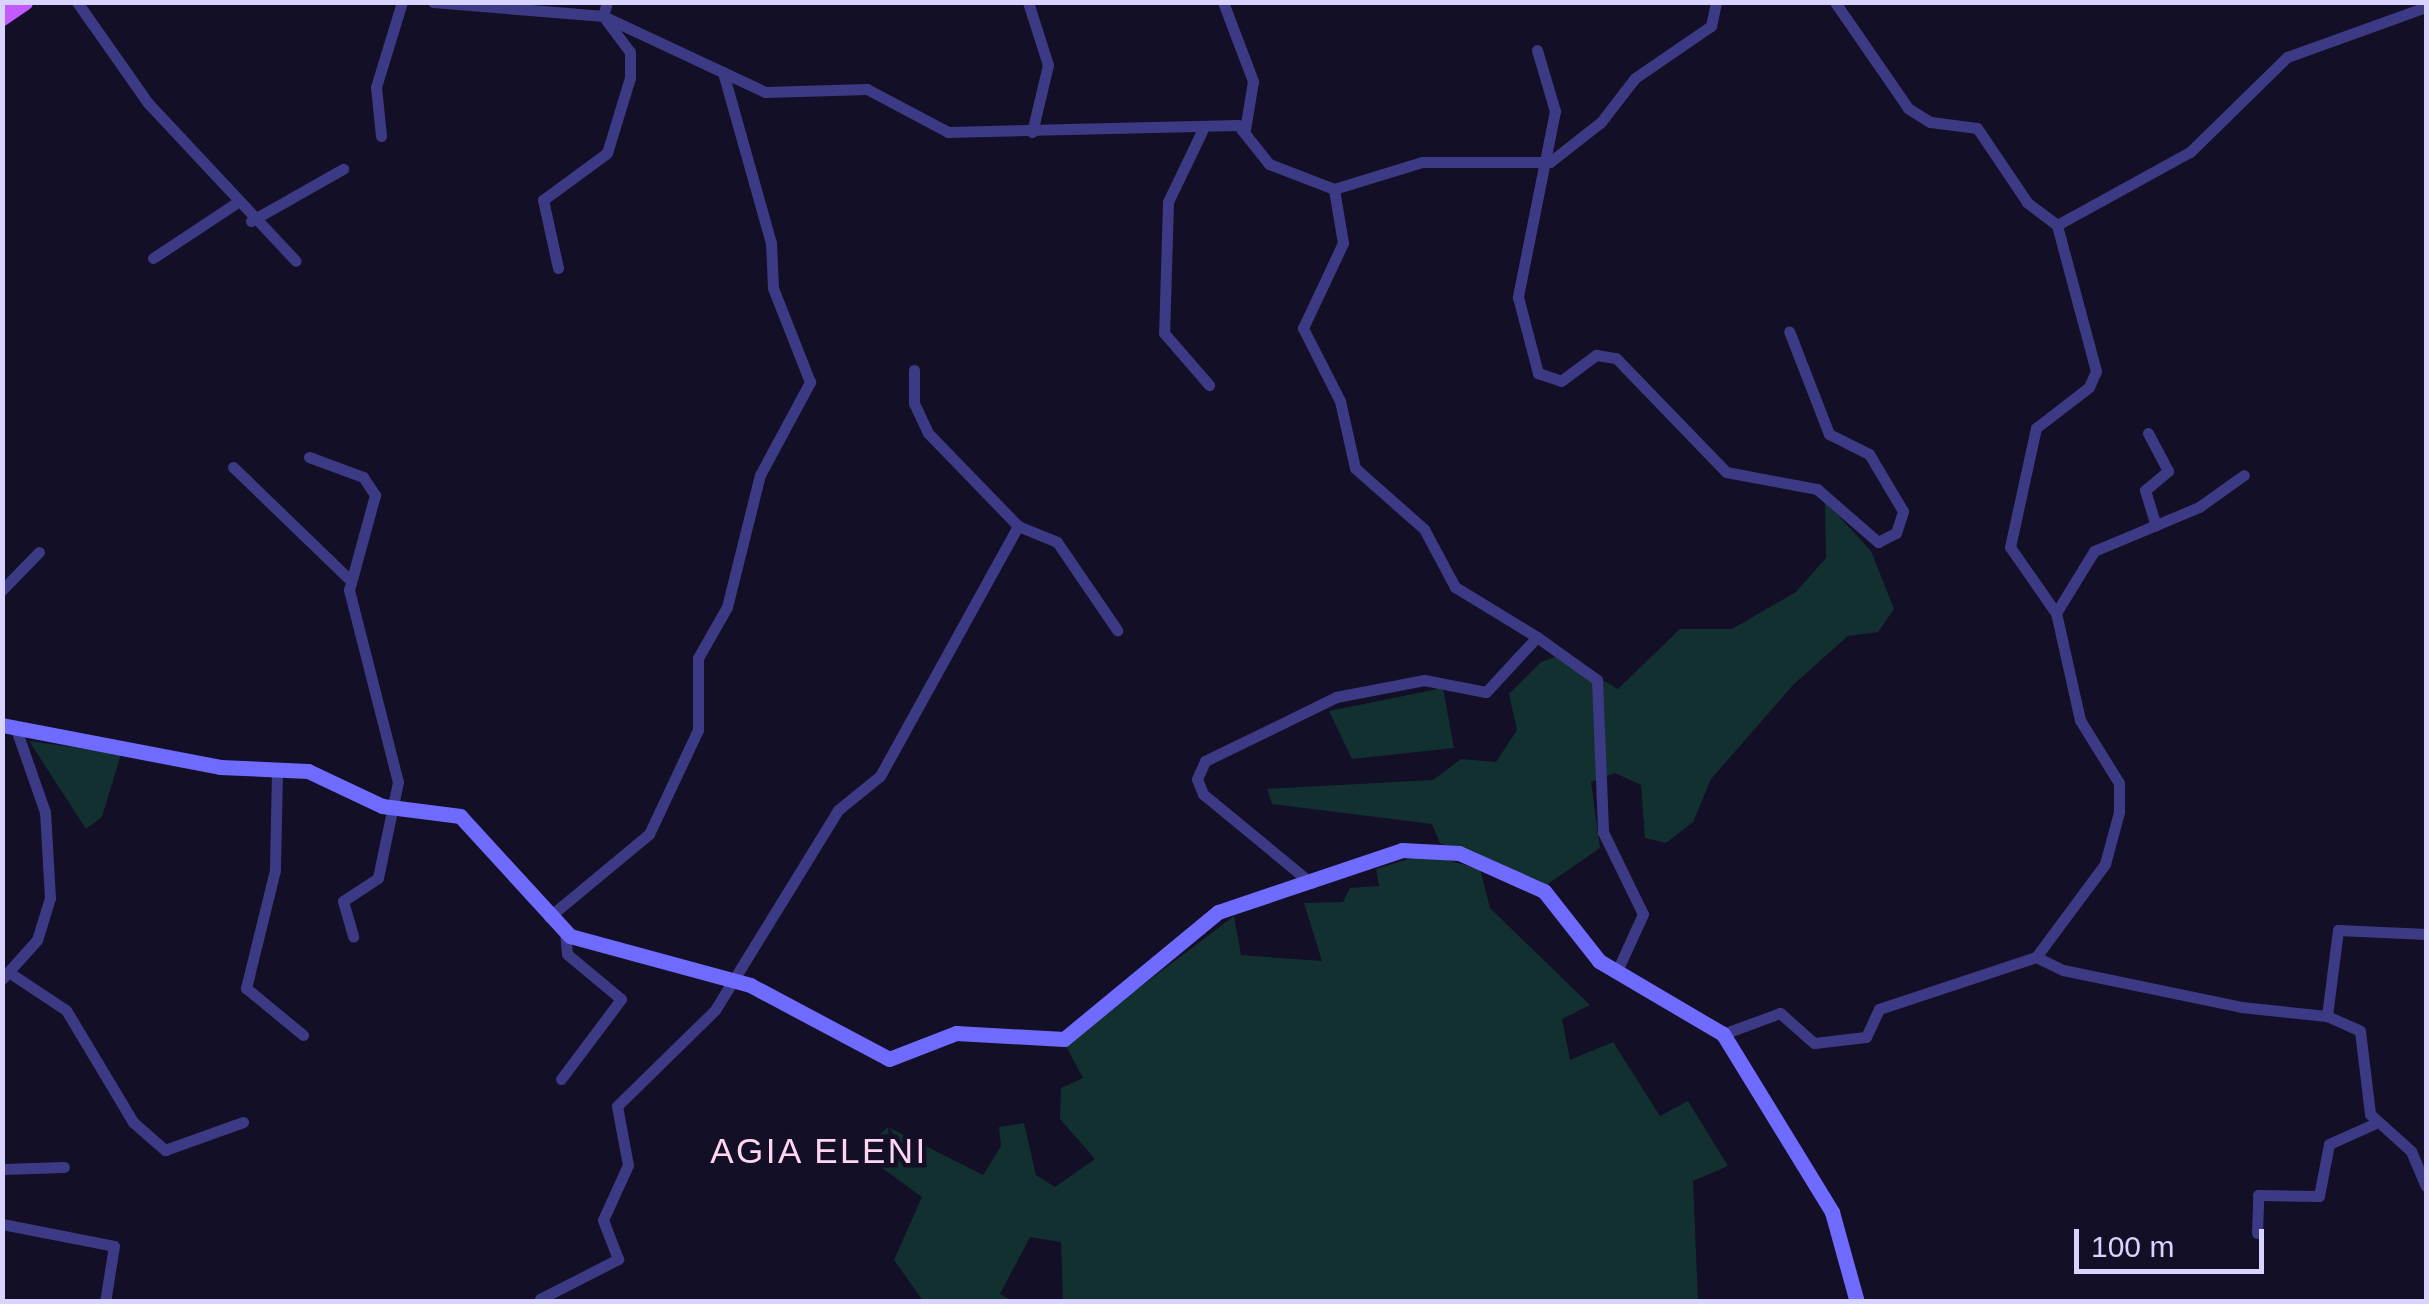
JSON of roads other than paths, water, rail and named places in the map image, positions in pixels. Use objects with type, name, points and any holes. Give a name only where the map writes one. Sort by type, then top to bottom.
[{"type":"main road","points":[[2,17],[24,2]]},
{"type":"street","points":[[77,2],[251,221],[296,262]]},
{"type":"street","points":[[381,136],[376,87],[402,2]]},
{"type":"street","points":[[433,2],[603,16],[723,72],[790,98],[867,89],[894,96],[948,132],[1245,130]]},
{"type":"street","points":[[558,268],[542,200],[608,153],[632,68],[603,16],[607,2]]},
{"type":"street","points":[[1028,2],[1048,65],[1032,132]]},
{"type":"street","points":[[1224,2],[1253,81],[1245,130],[1269,164],[1334,189],[1422,162],[1550,162],[1601,122],[1635,78],[1712,26],[1716,2]]},
{"type":"street","points":[[1835,2],[1908,108],[1930,122],[1976,128],[2028,202],[2057,225],[2096,370],[2089,387],[2036,428],[2010,547],[2056,612],[2080,720],[2114,773],[2120,812],[2105,864],[2036,956]]},
{"type":"street","points":[[2057,225],[2190,152],[2287,57],[2426,7]]},
{"type":"street","points":[[1536,50],[1555,102],[1550,162],[1524,233],[1518,297],[1538,372],[1561,381],[1596,355],[1616,358],[1726,472],[1817,489],[1878,542],[1902,526],[1904,511],[1869,454],[1829,434],[1789,332]]},
{"type":"street","points":[[550,917],[649,834],[698,730],[698,658],[727,607],[760,475],[810,382],[773,288],[771,243],[723,72]]},
{"type":"street","points":[[1202,131],[1168,202],[1164,333],[1209,386]]},
{"type":"street","points":[[251,221],[343,169]]},
{"type":"street","points":[[1334,189],[1343,243],[1303,328],[1340,401],[1355,468],[1424,529],[1455,587],[1597,680],[1603,832],[1643,914],[1617,972]]},
{"type":"street","points":[[153,258],[236,203]]},
{"type":"street","points":[[914,370],[914,403],[928,433],[1018,526],[1058,542],[1117,630]]},
{"type":"street","points":[[2148,433],[2168,471],[2145,490],[2156,526]]},
{"type":"street","points":[[309,456],[363,477],[375,495],[348,578]]},
{"type":"street","points":[[233,467],[348,578],[393,744],[392,808],[378,878],[344,901],[353,937]]},
{"type":"street","points":[[2056,612],[2094,551],[2156,526],[2244,475]]},
{"type":"street","points":[[540,1299],[618,1259],[603,1220],[628,1165],[617,1106],[734,980],[838,810],[889,763],[1018,526]]},
{"type":"street","points":[[2,590],[39,552]]},
{"type":"street","points":[[1311,883],[1204,794],[1197,779],[1205,761],[1336,697],[1424,680],[1486,692],[1536,637]]},
{"type":"street","points":[[10,729],[277,771],[313,772],[392,808],[473,824],[565,933],[734,980],[889,1059],[956,1034],[1050,1043],[1094,1019],[1201,921],[1402,850],[1448,850],[1548,894],[1594,956],[1723,1034],[1832,1212],[1858,1302]]},
{"type":"street","points":[[10,729],[45,812],[50,898],[37,940],[6,976],[66,1010],[134,1122],[160,1146],[173,1151],[243,1122]]},
{"type":"street","points":[[277,771],[275,870],[246,988],[304,1035]]},
{"type":"street","points":[[2328,1016],[2338,930],[2426,934]]},
{"type":"street","points":[[562,1079],[621,999],[567,954],[565,933]]},
{"type":"street","points":[[1723,1034],[1780,1013],[1814,1043],[1866,1037],[1878,1009],[2036,956],[2241,1006],[2328,1016],[2360,1031],[2374,1124],[2411,1151],[2426,1186]]},
{"type":"street","points":[[2257,1233],[2258,1196],[2319,1196],[2329,1144],[2374,1124]]},
{"type":"street","points":[[2,1169],[64,1167]]},
{"type":"street","points":[[2,1224],[114,1246],[106,1302]]},
{"type":"district","name":"AGIA ELENI","points":[[819,1151]]}]
